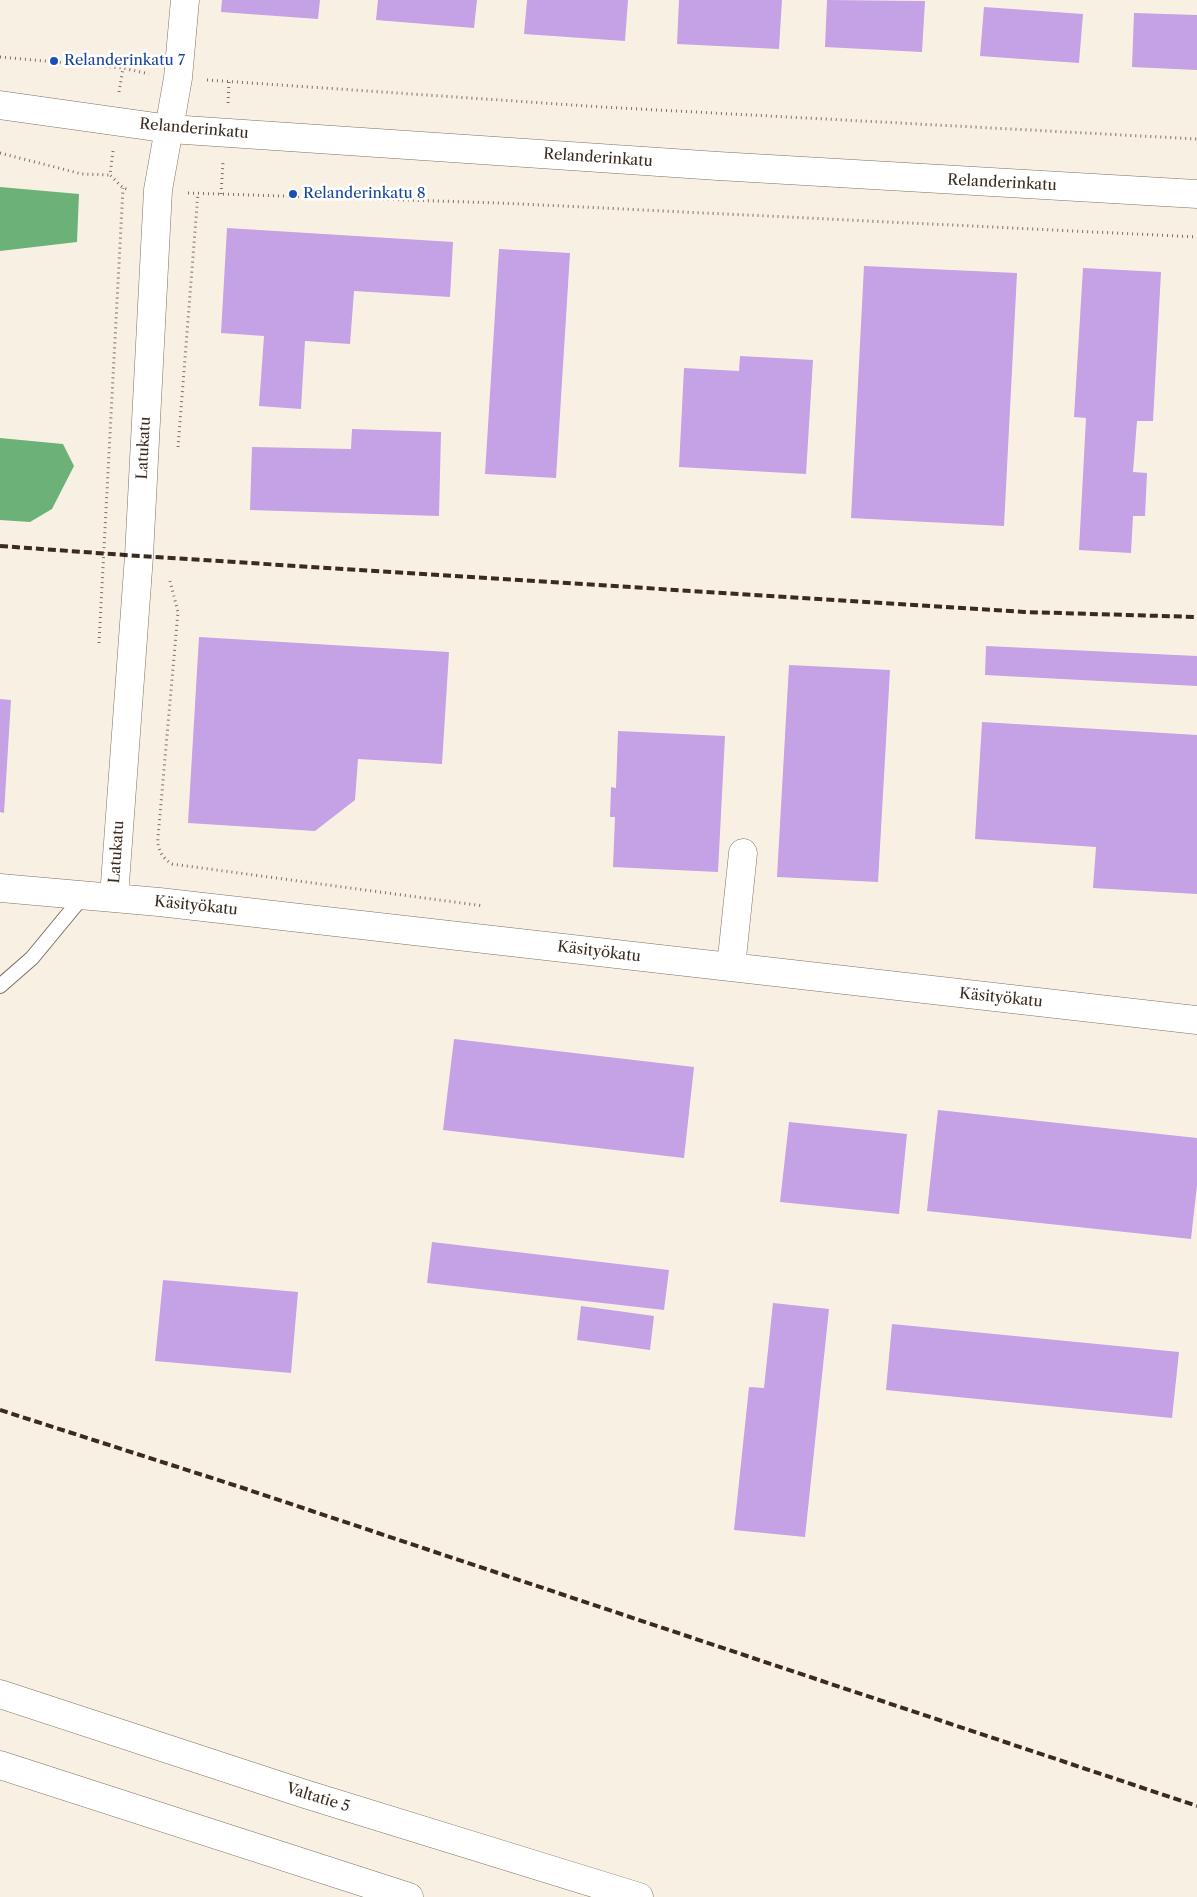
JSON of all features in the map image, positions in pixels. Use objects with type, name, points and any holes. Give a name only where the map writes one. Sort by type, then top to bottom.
[{"type":"main road","name":"Latukatu","points":[[114,897],[139,556],[158,190],[178,78],[185,0]]},
{"type":"main road","name":"Relanderinkatu","points":[[0,105],[170,129],[737,168],[1197,194]]},
{"type":"main road","points":[[731,967],[743,853]]},
{"type":"main road","name":"Käsityökatu","points":[[0,888],[114,897],[1197,1020]]},
{"type":"main road","name":"Valtatie 5","points":[[0,1694],[305,1794],[639,1897]]},
{"type":"main road","points":[[0,1765],[409,1897]]},
{"type":"lane","points":[[0,986],[32,958],[84,895]]},
{"type":"path","points":[[0,57],[123,68],[150,74]]},
{"type":"path","points":[[120,84],[123,68]]},
{"type":"path","points":[[208,80],[602,107],[1197,139]]},
{"type":"path","points":[[228,96],[229,82]]},
{"type":"path","points":[[0,153],[82,174],[110,175],[124,188],[132,190]]},
{"type":"path","points":[[110,175],[112,158]]},
{"type":"path","points":[[221,194],[222,178]]},
{"type":"path","points":[[99,650],[124,188]]},
{"type":"path","points":[[186,193],[500,203],[1197,237]]},
{"type":"path","points":[[178,449],[198,193]]},
{"type":"path","points":[[168,575],[178,612],[157,842],[163,858],[172,864],[489,906]]},
{"type":"green space","points":[[0,187],[79,194],[77,242],[0,251]]},
{"type":"green space","points":[[0,438],[63,444],[74,466],[52,509],[30,522],[0,520]]},
{"type":"building","points":[[222,0],[320,0],[318,19],[221,12]]},
{"type":"building","points":[[378,0],[477,0],[474,28],[376,20]]},
{"type":"building","points":[[527,0],[628,0],[625,41],[524,34]]},
{"type":"building","points":[[679,0],[782,0],[779,49],[677,44]]},
{"type":"building","points":[[827,0],[925,1],[922,52],[825,47]]},
{"type":"building","points":[[984,7],[1083,14],[1079,63],[980,56]]},
{"type":"building","points":[[1134,13],[1197,15],[1197,70],[1132,67]]},
{"type":"building","points":[[227,228],[453,242],[450,297],[354,291],[350,344],[305,341],[301,409],[259,406],[264,336],[221,333]]},
{"type":"building","points":[[499,249],[570,253],[556,478],[485,474]]},
{"type":"building","points":[[864,266],[1017,273],[1004,526],[851,518]]},
{"type":"building","points":[[1083,268],[1161,272],[1153,421],[1137,421],[1133,472],[1147,473],[1145,516],[1133,516],[1131,553],[1079,550],[1086,418],[1074,417]]},
{"type":"building","points":[[740,356],[813,360],[806,474],[679,467],[684,368],[739,371]]},
{"type":"building","points":[[352,429],[441,432],[439,516],[250,510],[252,447],[351,449]]},
{"type":"building","points":[[199,637],[449,652],[442,764],[358,759],[355,800],[315,831],[188,823]]},
{"type":"building","points":[[986,646],[1197,656],[1197,686],[985,675]]},
{"type":"building","points":[[789,665],[890,670],[878,882],[777,877]]},
{"type":"building","points":[[0,699],[11,700],[4,813],[0,812]]},
{"type":"building","points":[[982,722],[1197,735],[1197,894],[1093,888],[1096,847],[975,839]]},
{"type":"building","points":[[618,731],[725,736],[718,872],[613,867],[615,817],[610,817],[611,787],[616,788]]},
{"type":"building","points":[[454,1039],[694,1067],[684,1158],[443,1130]]},
{"type":"building","points":[[938,1110],[1197,1138],[1197,1185],[1191,1239],[927,1211]]},
{"type":"building","points":[[789,1122],[907,1134],[899,1214],[780,1202]]},
{"type":"building","points":[[432,1242],[669,1270],[664,1310],[427,1283]]},
{"type":"building","points":[[163,1280],[298,1292],[291,1373],[155,1361]]},
{"type":"building","points":[[773,1303],[829,1309],[805,1537],[734,1530],[749,1387],[764,1388]]},
{"type":"building","points":[[581,1306],[654,1316],[650,1350],[577,1340]]},
{"type":"building","points":[[892,1324],[1179,1352],[1172,1418],[886,1390]]},
{"type":"railway","points":[[0,546],[1024,612],[1197,617]]},
{"type":"railway","points":[[0,1410],[240,1487],[1197,1806]]},
{"type":"place","name":"Relanderinkatu 7","points":[[54,61]]},
{"type":"place","name":"Relanderinkatu 8","points":[[293,194]]}]
